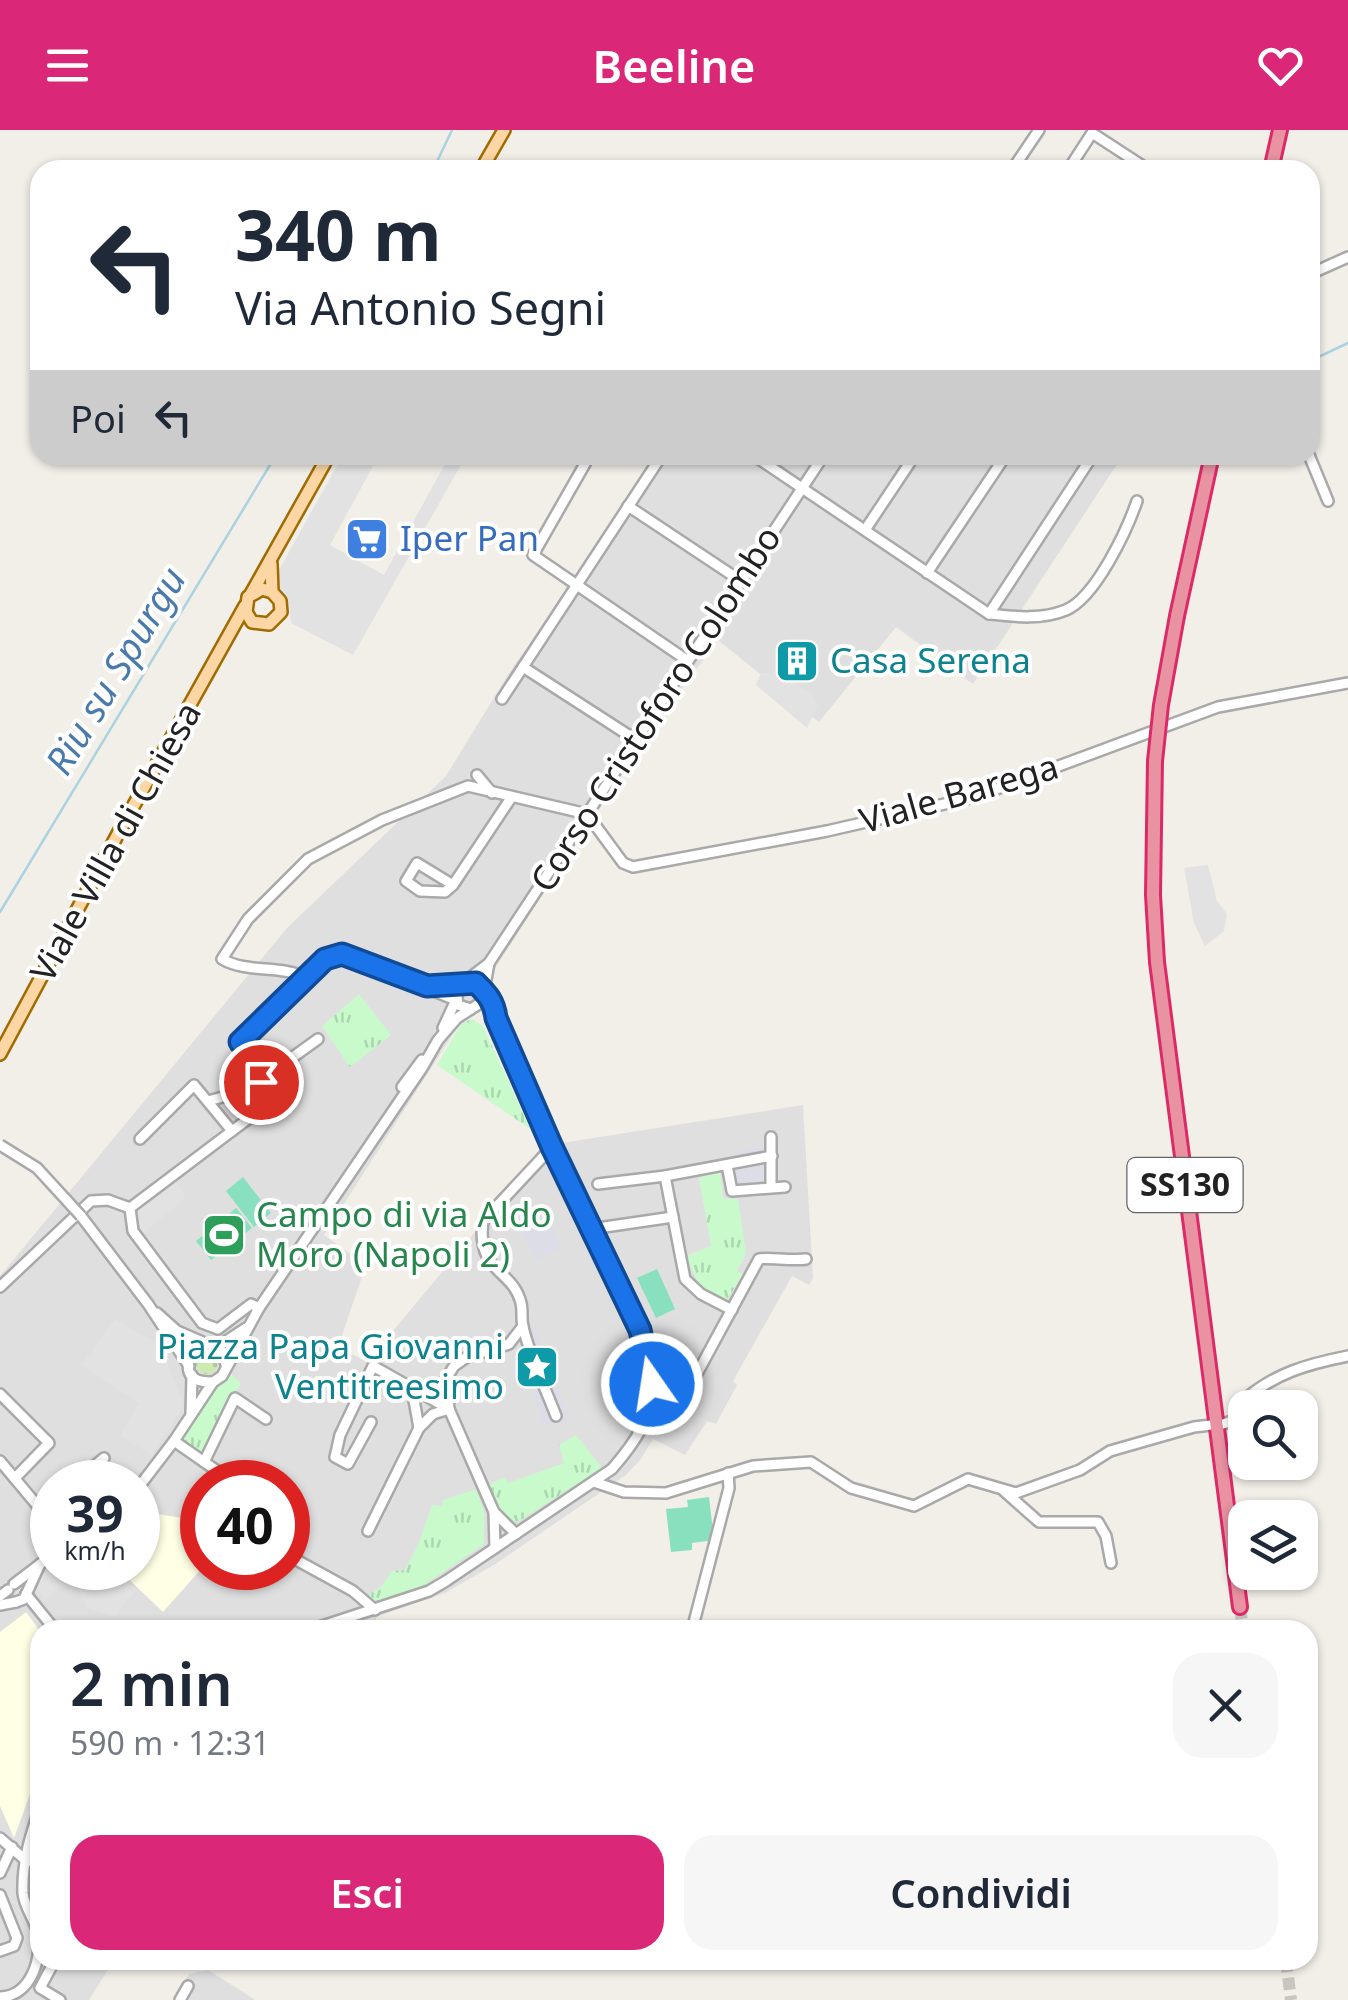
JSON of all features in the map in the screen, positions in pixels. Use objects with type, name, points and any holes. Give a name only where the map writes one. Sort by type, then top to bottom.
[{"type":"highway","points":[[1274,160],[1280,130]]},
{"type":"highway","name":"SS130","points":[[1210,465],[1176,616],[1161,705],[1153,880],[1157,962],[1240,1607]]},
{"type":"main road","points":[[487,160],[504,130]]},
{"type":"main road","name":"Viale Villa di Chiesa","points":[[0,1054],[324,465]]},
{"type":"main road","points":[[271,562],[272,592]]},
{"type":"main road","points":[[232,630],[252,622],[269,624],[278,617],[280,600],[272,592],[262,590],[248,600],[252,622]]},
{"type":"street","points":[[1020,160],[1039,130]]},
{"type":"street","points":[[1074,160],[1092,133],[1134,160]]},
{"type":"street","points":[[1320,270],[1348,258]]},
{"type":"street","points":[[584,465],[532,555],[688,661]]},
{"type":"street","points":[[502,699],[655,465]]},
{"type":"street","points":[[769,465],[989,614],[1028,618],[1070,609],[1096,581],[1124,538],[1137,501]]},
{"type":"street","name":"Corso Cristoforo Colombo","points":[[159,1460],[212,1382],[222,1376],[251,1322],[362,1161],[424,1059],[457,1018],[482,1002],[489,963],[817,465]]},
{"type":"street","points":[[865,530],[907,465]]},
{"type":"street","points":[[927,573],[999,465]]},
{"type":"street","points":[[989,614],[1086,465]]},
{"type":"street","points":[[1314,465],[1328,501]]},
{"type":"street","points":[[628,506],[740,582]]},
{"type":"street","points":[[523,667],[636,740]]},
{"type":"street","name":"Viale Barega","points":[[587,814],[623,863],[633,867],[974,797],[1218,708],[1348,683]]},
{"type":"street","points":[[478,774],[492,792]]},
{"type":"street","points":[[307,978],[290,970],[232,965],[222,960],[248,919],[308,859],[386,819],[468,786],[587,814]]},
{"type":"street","points":[[452,885],[418,862],[406,882],[420,890],[446,892],[452,885],[511,798]]},
{"type":"street","points":[[268,1075],[240,1042],[325,959],[342,954],[427,986],[456,1000],[462,1008],[485,1010],[496,1018]]},
{"type":"street","name":"Corso Cristoforo Colombo","points":[[438,1040],[456,1000],[456,989],[489,963]]},
{"type":"street","points":[[343,1620],[429,1591],[612,1469],[632,1446],[648,1414],[652,1384],[640,1330],[552,1147],[490,996],[476,983],[427,986]]},
{"type":"street","points":[[208,1101],[252,1089],[318,1039]]},
{"type":"street","points":[[140,1139],[194,1085],[232,1131]]},
{"type":"street","points":[[130,1208],[260,1111]]},
{"type":"street","points":[[771,1137],[771,1186]]},
{"type":"street","points":[[0,1146],[37,1168],[81,1216],[148,1304],[190,1370],[201,1382],[212,1382]]},
{"type":"street","points":[[552,1147],[484,1221],[484,1250],[521,1302],[523,1326],[556,1416]]},
{"type":"street","points":[[598,1184],[772,1156]]},
{"type":"street","points":[[727,1165],[732,1191],[786,1187]]},
{"type":"street","points":[[665,1176],[685,1279],[701,1294],[732,1310]]},
{"type":"street","points":[[0,1287],[91,1201],[108,1200],[130,1208]]},
{"type":"street","points":[[130,1208],[133,1231],[210,1329],[218,1330],[251,1304],[263,1304]]},
{"type":"street","points":[[591,1229],[673,1217]]},
{"type":"street","points":[[679,1407],[759,1259],[806,1260]]},
{"type":"street","points":[[148,1304],[177,1331],[224,1354],[226,1365]]},
{"type":"street","name":"Corso Cristoforo Colombo","points":[[190,1416],[194,1350],[212,1346],[251,1322]]},
{"type":"street","points":[[516,1534],[494,1512],[448,1409],[446,1379],[454,1366],[468,1357],[509,1344],[523,1326]]},
{"type":"street","points":[[1224,1424],[1241,1418],[1244,1400],[1277,1376],[1314,1362],[1348,1356]]},
{"type":"street","points":[[371,1422],[348,1464],[334,1457],[340,1435],[373,1366],[448,1409]]},
{"type":"street","points":[[412,1389],[420,1428]]},
{"type":"street","points":[[0,1394],[49,1444],[15,1478]]},
{"type":"street","points":[[205,1460],[236,1398],[266,1419]]},
{"type":"street","points":[[368,1531],[420,1428],[433,1414],[448,1409]]},
{"type":"street","points":[[594,1482],[624,1492],[666,1492],[753,1466],[810,1462],[851,1488],[914,1506],[968,1480],[1016,1493],[1080,1470],[1110,1452],[1212,1425]]},
{"type":"street","points":[[174,1441],[201,1460]]},
{"type":"street","points":[[0,1461],[30,1496]]},
{"type":"street","points":[[695,1620],[729,1488],[728,1473]]},
{"type":"street","points":[[1002,1489],[1039,1522],[1098,1522],[1106,1536],[1111,1563]]},
{"type":"street","points":[[494,1512],[495,1548]]},
{"type":"street","points":[[310,1565],[354,1591],[375,1610]]},
{"type":"street","points":[[7,1590],[30,1572]]},
{"type":"street","points":[[7,1590],[22,1584],[47,1620]]},
{"type":"street","points":[[0,1604],[17,1602],[30,1584]]},
{"type":"street","points":[[7,1590],[9,1598],[36,1606]]},
{"type":"street","points":[[0,1838],[30,1861]]},
{"type":"street","points":[[30,1839],[24,1858],[23,1899],[30,1914]]},
{"type":"street","points":[[0,1873],[12,1847]]},
{"type":"street","points":[[0,1895],[17,1938],[14,1946],[0,1951]]},
{"type":"street","points":[[0,1997],[10,1997],[24,1988],[31,1970]]},
{"type":"street","points":[[50,1970],[40,1988],[60,2000]]},
{"type":"street","points":[[180,2000],[188,1986]]},
{"type":"shaded area","points":[[337,465],[374,465],[330,545],[384,575],[444,465],[461,465],[353,655],[291,623],[289,604],[278,584],[279,570]]},
{"type":"shaded area","points":[[658,465],[1116,465],[973,684],[896,627],[819,722],[718,640],[630,758],[324,1235],[366,1265],[338,1347],[367,1362],[542,1146],[803,1105],[813,1278],[809,1285],[792,1276],[733,1381],[737,1385],[716,1424],[707,1421],[685,1455],[653,1439],[626,1475],[497,1563],[445,1593],[376,1620],[30,1620],[30,1970],[108,1970],[89,2000],[0,2000],[0,1276],[287,928],[446,776],[509,673]]},
{"type":"shaded area","points":[[761,673],[778,673],[812,694],[818,704],[807,728],[756,685]]},
{"type":"shaded area","points":[[1208,865],[1217,901],[1227,914],[1224,931],[1205,946],[1194,923],[1184,868]]},
{"type":"shaded area","points":[[775,1144],[780,1172],[774,1173],[777,1193],[741,1199],[740,1193],[727,1196],[720,1162],[738,1159],[737,1151]]},
{"type":"shaded area","points":[[175,1179],[186,1198],[141,1235],[134,1211]]},
{"type":"shaded area","points":[[547,1215],[562,1248],[536,1261],[520,1228]]},
{"type":"shaded area","points":[[115,1319],[160,1345],[184,1405],[152,1455],[120,1436],[139,1403],[81,1365]]},
{"type":"shaded area","name":"Piazza Papa Giovanni Ventitreesimo","points":[[533,1323],[569,1419],[541,1426],[533,1389],[516,1345]]},
{"type":"shaded area","points":[[160,1514],[180,1518],[182,1590],[163,1612],[140,1590],[160,1590]]},
{"type":"shaded area","points":[[38,1590],[58,1590],[45,1599]]},
{"type":"shaded area","points":[[79,1590],[136,1591],[117,1617],[87,1608]]},
{"type":"shaded area","points":[[26,1612],[32,1620],[30,1794],[14,1838],[0,1806],[0,1632]]},
{"type":"shaded area","points":[[208,1970],[254,2000],[173,2000],[189,1974]]},
{"type":"green space","points":[[359,994],[391,1035],[350,1067],[322,1026]]},
{"type":"green space","points":[[472,1019],[483,1026],[530,1129],[437,1065],[461,1024]]},
{"type":"green space","points":[[720,1172],[723,1198],[738,1199],[746,1253],[737,1271],[743,1274],[726,1301],[699,1285],[686,1256],[711,1246],[699,1178]]},
{"type":"green space","name":"Campo di via Aldo Moro (Napoli 2)","points":[[243,1177],[271,1213],[254,1227],[226,1191]]},
{"type":"green space","name":"Campo di via Aldo Moro (Napoli 2)","points":[[236,1208],[252,1228],[211,1260],[196,1241]]},
{"type":"green space","points":[[657,1269],[675,1309],[656,1318],[637,1278]]},
{"type":"green space","points":[[207,1352],[215,1355],[215,1371],[207,1374],[199,1371],[196,1363],[199,1355]]},
{"type":"green space","points":[[227,1371],[241,1383],[202,1457],[178,1440],[214,1383]]},
{"type":"green space","points":[[576,1435],[602,1468],[524,1518],[515,1522],[505,1515],[488,1485],[505,1477],[508,1483],[564,1463],[559,1445]]},
{"type":"green space","points":[[476,1489],[484,1511],[484,1544],[411,1594],[375,1608],[366,1597],[382,1586],[392,1571],[405,1570],[432,1505],[442,1506],[443,1500]]},
{"type":"green space","points":[[709,1497],[714,1540],[692,1543],[692,1550],[671,1552],[666,1509],[688,1507],[687,1500]]},
{"type":"waterway","name":"Riu su Spurgu","points":[[438,160],[452,130]]},
{"type":"waterway","points":[[1320,356],[1348,343]]},
{"type":"waterway","name":"Riu su Spurgu","points":[[0,912],[270,465]]},
{"type":"tunnel","points":[[1240,1607],[1242,1620]]},
{"type":"tunnel","points":[[1287,1970],[1291,2000]]},
{"type":"place","name":"Iper Pan","points":[[367,539]]},
{"type":"place","name":"Casa Serena","points":[[797,661]]},
{"type":"place","name":"Campo di via Aldo Moro (Napoli 2)","points":[[224,1235]]},
{"type":"place","name":"Piazza Papa Giovanni Ventitreesimo","points":[[537,1367]]},
{"type":"route","points":[[261,1082],[268,1075],[240,1042],[325,959],[342,954],[427,986],[476,983],[490,996],[552,1147],[640,1330],[652,1384]]}]
